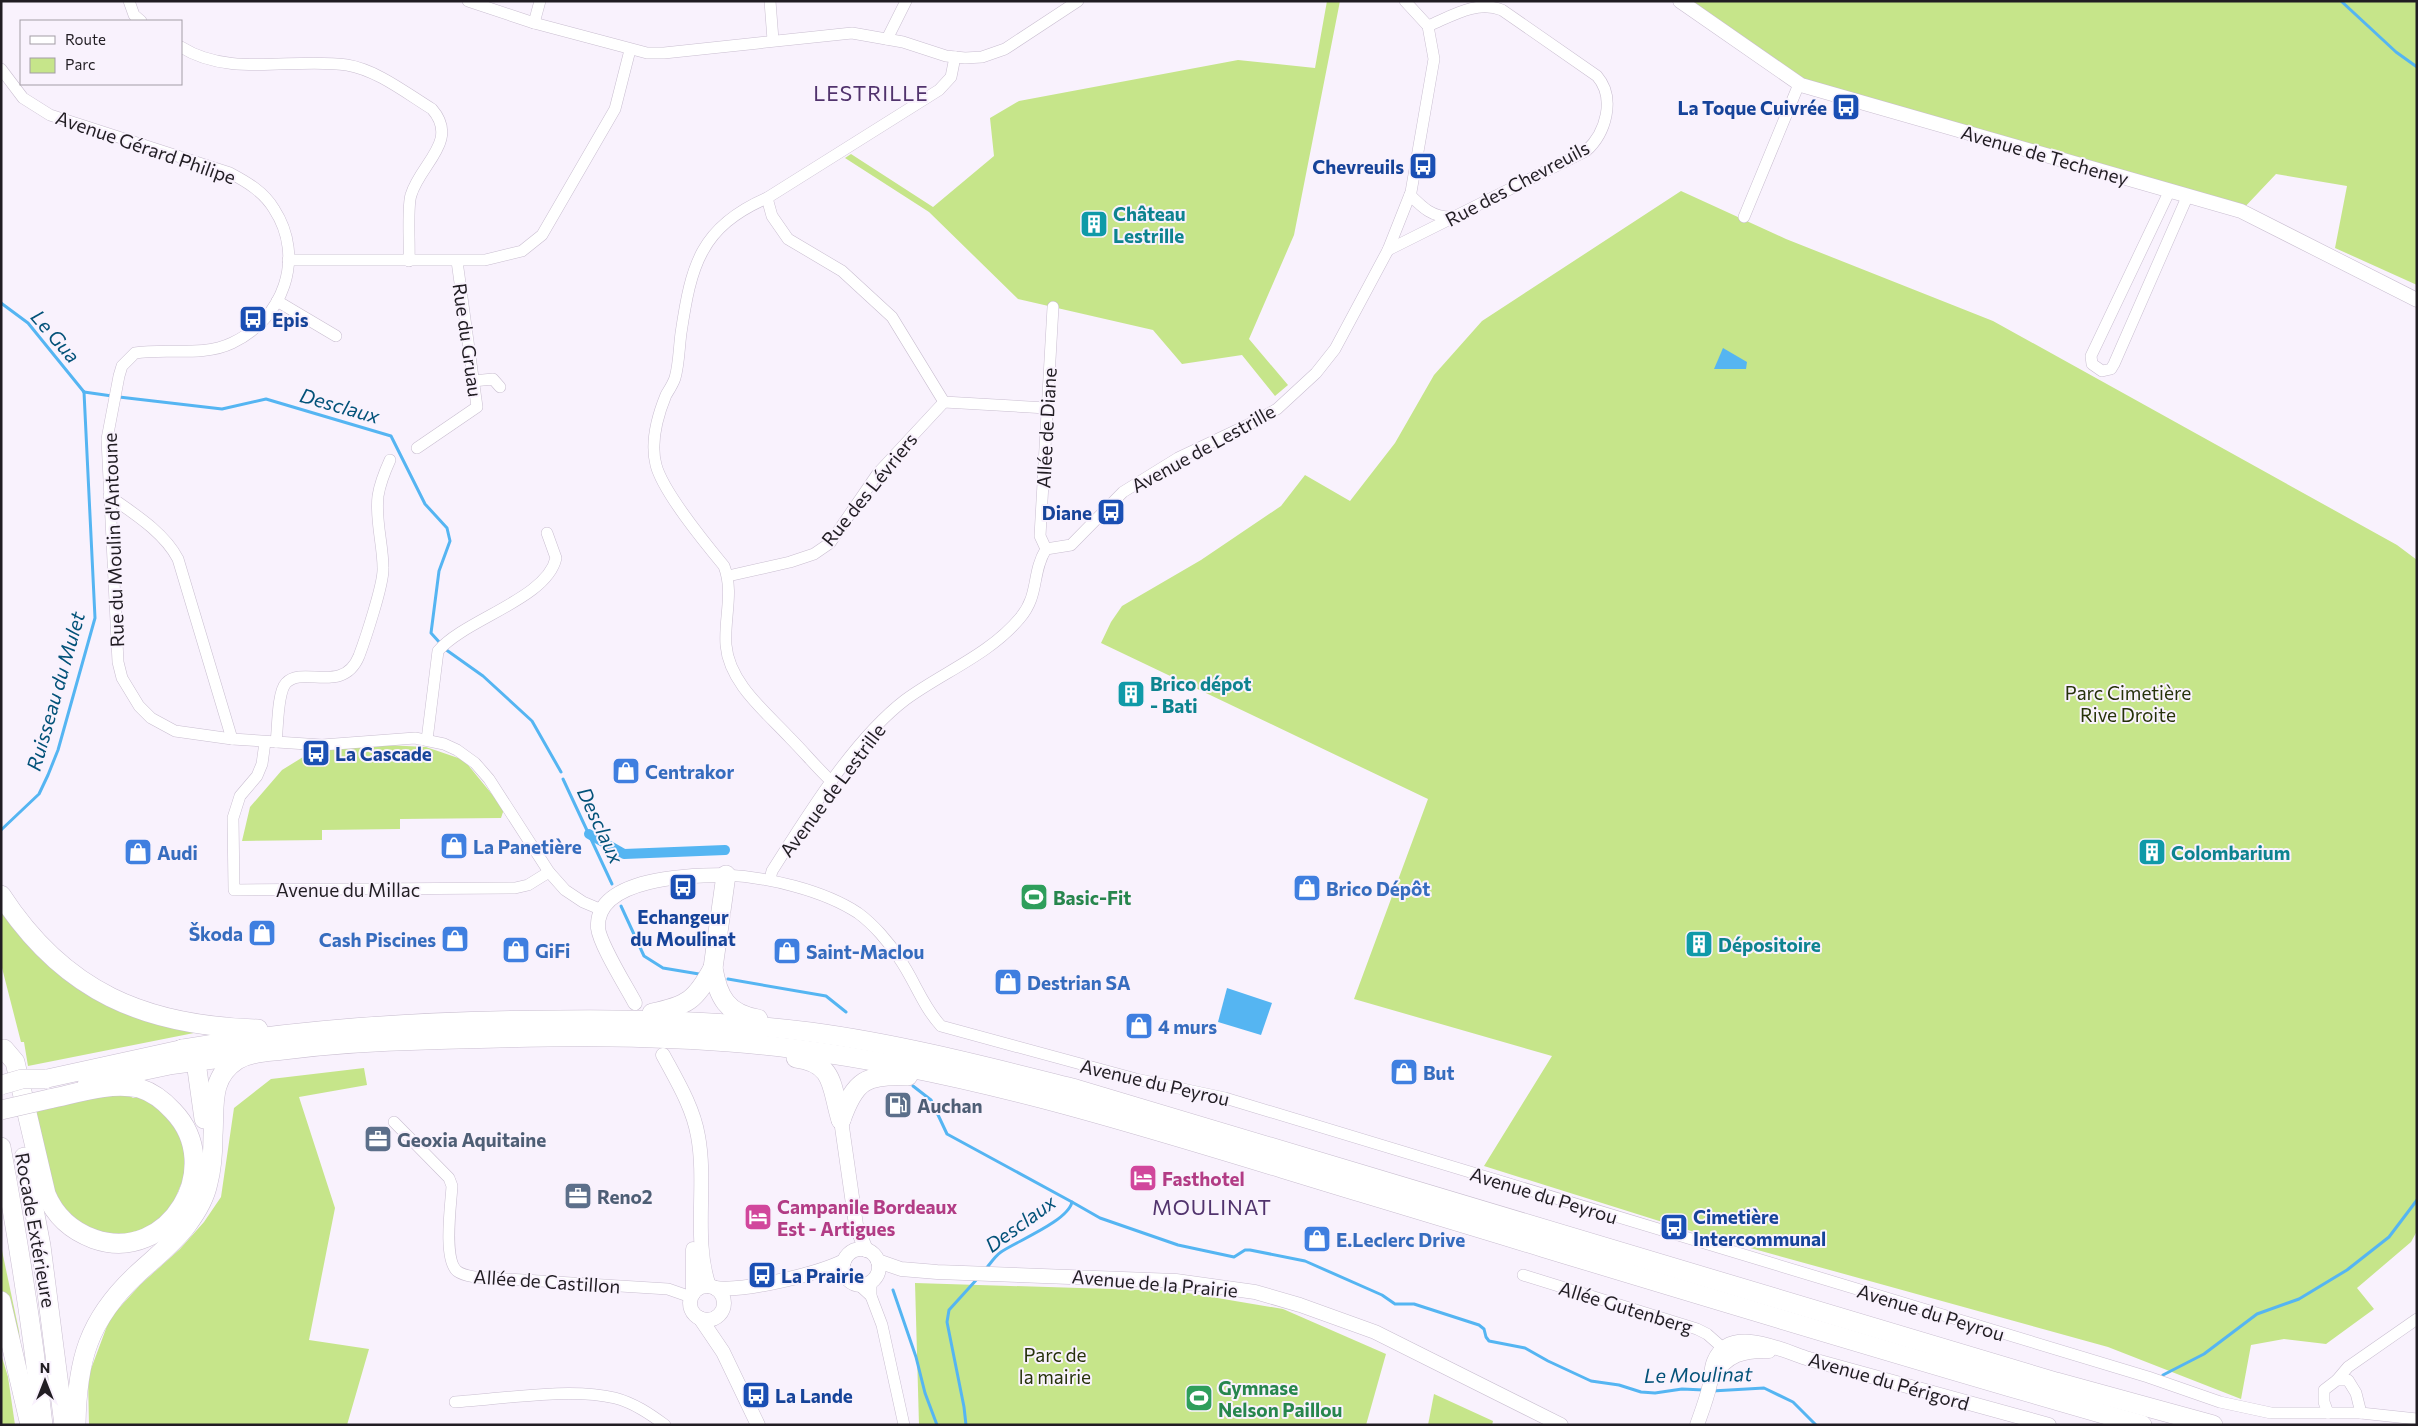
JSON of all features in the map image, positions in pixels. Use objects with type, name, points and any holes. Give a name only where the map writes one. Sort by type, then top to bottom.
[{"type":"highway","points":[[726,875],[713,968],[715,981],[725,1002],[733,1011],[741,1016],[865,1034],[917,1045],[950,1058]]},
{"type":"highway","points":[[1,895],[38,945],[70,973],[102,994],[147,1013],[199,1024],[242,1028],[317,1030]]},
{"type":"highway","points":[[619,1019],[675,1008],[686,1003],[697,995],[713,968]]},
{"type":"highway","points":[[182,1049],[317,1030],[468,1020],[619,1019],[705,1022],[809,1032],[950,1058],[1086,1092],[2056,1382],[2213,1425]]},
{"type":"highway","points":[[76,1425],[78,1376],[90,1337],[97,1323],[121,1290],[178,1236],[190,1222],[205,1194],[211,1165],[214,1096],[217,1084],[226,1069],[248,1055],[393,1040],[503,1037],[649,1038],[751,1044],[864,1059],[964,1080],[1070,1106],[1166,1134],[1867,1345],[2142,1425]]},
{"type":"highway","points":[[649,1038],[676,1046],[784,1056],[816,1063],[823,1068],[831,1080],[841,1120]]},
{"type":"highway","points":[[1,1110],[47,1090],[94,1089],[121,1086],[145,1090],[168,1105],[190,1137],[195,1164],[192,1183],[186,1200],[172,1219],[158,1230],[140,1239],[112,1242],[87,1236],[68,1225],[49,1202],[44,1186],[15,1062],[3,1043]]},
{"type":"highway","name":"Rocade Extérieure","points":[[3,1043],[41,1246],[64,1425]]},
{"type":"highway","points":[[182,1049],[193,1056],[196,1062],[211,1165]]},
{"type":"highway","points":[[841,1120],[854,1090],[876,1077],[888,1075],[964,1080]]},
{"type":"highway","points":[[1,1085],[22,1080],[47,1090]]},
{"type":"highway","points":[[1,1149],[26,1293],[42,1425]]},
{"type":"highway","points":[[1,1301],[30,1425]]},
{"type":"main road","points":[[47,1090],[182,1049]]},
{"type":"main road","points":[[47,1090],[196,1062],[248,1055]]},
{"type":"street","points":[[129,1],[134,15],[140,20]]},
{"type":"street","points":[[468,1],[630,50],[664,53],[852,33],[888,39],[954,57],[982,57],[1005,49],[1078,1]]},
{"type":"street","points":[[534,22],[540,1]]},
{"type":"street","points":[[770,1],[773,40]]},
{"type":"street","points":[[888,39],[906,1]]},
{"type":"street","points":[[1406,1],[1428,26]]},
{"type":"street","name":"Avenue de Techeney","points":[[1680,1],[1798,84],[1853,102],[2241,211],[2417,300]]},
{"type":"street","name":"Rue des Chevreuils","points":[[1388,250],[1586,151],[1596,142],[1601,131],[1608,98],[1605,85],[1597,76],[1502,10],[1491,6],[1479,6],[1467,9],[1428,26]]},
{"type":"street","name":"Avenue de Lestrille","points":[[770,879],[777,863],[832,782],[875,726],[906,700],[985,650],[1019,619],[1032,601],[1038,561],[1046,549],[1071,545],[1123,492],[1178,458],[1277,409],[1294,395],[1336,349],[1388,250],[1410,195],[1434,59],[1428,26]]},
{"type":"street","points":[[182,47],[210,61],[328,64],[362,68],[432,109],[440,118],[443,130],[441,142],[411,195],[409,261]]},
{"type":"street","points":[[288,260],[485,260],[522,251],[542,235],[615,109],[630,50]]},
{"type":"street","points":[[832,782],[757,702],[739,680],[731,666],[726,646],[729,594],[728,576],[724,566],[662,481],[653,452],[658,418],[674,379],[691,275],[699,256],[726,222],[747,207],[767,198],[938,90],[951,77],[954,57]]},
{"type":"street","name":"Avenue Gérard Philipe","points":[[1,69],[23,98],[50,115],[230,173],[246,181],[262,194],[279,218],[286,236],[288,260]]},
{"type":"street","points":[[1744,217],[1798,84]]},
{"type":"street","points":[[2170,190],[2091,356],[2092,364],[2102,371],[2111,369],[2114,364],[2188,195]]},
{"type":"street","points":[[1410,195],[1426,211],[1437,217],[1453,217]]},
{"type":"street","points":[[767,198],[772,216],[788,239],[842,271],[892,317],[944,402],[1047,408]]},
{"type":"street","name":"Rue du Moulin d'Antoune","points":[[288,260],[287,277],[277,301],[263,323],[230,344],[203,350],[135,353],[122,366],[111,408],[106,438],[118,662],[122,678],[140,706],[151,718],[175,731],[271,742],[342,745],[414,738],[444,744],[476,763],[506,803],[549,872]]},
{"type":"street","name":"Rue du Gruau","points":[[418,448],[476,407],[457,261]]},
{"type":"street","points":[[277,301],[336,336]]},
{"type":"street","name":"Allée de Diane","points":[[1046,549],[1040,536],[1053,307]]},
{"type":"street","points":[[473,381],[493,379],[500,387]]},
{"type":"street","name":"Rue des Lévriers","points":[[728,576],[790,562],[814,554],[830,543],[878,473],[944,402]]},
{"type":"street","points":[[271,742],[281,694],[286,683],[296,677],[337,677],[350,671],[358,657],[384,570],[377,512],[378,495],[390,460]]},
{"type":"street","points":[[109,496],[140,519],[172,548],[178,559],[232,739]]},
{"type":"street","points":[[427,740],[438,651],[457,633],[499,611],[539,584],[550,573],[556,558],[547,533]]},
{"type":"street","name":"Avenue du Millac","points":[[271,742],[257,776],[240,796],[233,818],[234,890],[515,888],[528,885],[549,872]]},
{"type":"street","points":[[549,872],[574,897],[602,910]]},
{"type":"street","points":[[635,1003],[606,948],[598,927],[602,910],[616,895],[646,883],[692,875],[726,875]]},
{"type":"street","name":"Avenue du Peyrou","points":[[726,875],[770,879],[829,898],[857,913],[874,927],[899,958],[927,1010],[941,1026],[1136,1079],[1225,1098],[2148,1377],[2220,1402],[2271,1413],[2361,1413],[2417,1419]]},
{"type":"street","points":[[663,1055],[686,1100],[695,1125],[700,1149],[703,1263],[712,1287],[722,1295],[720,1327],[723,1352]]},
{"type":"street","points":[[841,1120],[856,1225],[866,1250]]},
{"type":"street","name":"Allée de Castillon","points":[[394,1122],[449,1178],[452,1186],[449,1254],[452,1265],[458,1271],[475,1277],[668,1289],[692,1295]]},
{"type":"street","points":[[700,1176],[695,1206],[691,1308],[723,1352],[758,1425]]},
{"type":"street","points":[[846,1276],[847,1257],[856,1225]]},
{"type":"street","name":"Avenue de la Prairie","points":[[712,1287],[755,1286],[821,1271],[847,1257],[866,1250],[872,1253],[871,1280]]},
{"type":"street","name":"Avenue de la Prairie","points":[[821,1271],[846,1276],[851,1282],[871,1280],[901,1269],[1169,1281],[1255,1292],[1300,1305],[1375,1332],[1561,1425]]},
{"type":"street","name":"Allée Gutenberg","points":[[1523,1275],[1697,1329],[1707,1334],[1724,1349]]},
{"type":"street","points":[[871,1280],[904,1425]]},
{"type":"street","name":"Avenue de la Prairie","points":[[722,1310],[755,1286]]},
{"type":"street","points":[[692,1295],[698,1288],[712,1287]]},
{"type":"street","points":[[700,1318],[709,1320],[722,1310]]},
{"type":"street","points":[[2328,1414],[2324,1402],[2324,1390],[2337,1380],[2348,1367],[2417,1319]]},
{"type":"street","name":"Avenue du Périgord","points":[[1708,1391],[1714,1360],[1724,1349],[1734,1343],[1748,1341],[1770,1345],[1788,1352],[2049,1425]]},
{"type":"street","points":[[1724,1349],[1730,1353],[1739,1354]]},
{"type":"street","points":[[1717,1371],[1725,1355],[1724,1349]]},
{"type":"street","name":"Avenue du Périgord","points":[[1697,1425],[1717,1371],[1728,1359],[1739,1354],[1756,1351],[1788,1352]]},
{"type":"street","points":[[2337,1380],[2348,1380],[2356,1393],[2361,1413]]},
{"type":"street","points":[[455,1402],[580,1393],[615,1398],[643,1409],[665,1425]]},
{"type":"green space","points":[[1327,1],[1340,1],[1294,235],[1249,339],[1288,385],[1275,396],[1242,355],[1182,364],[1153,330],[1018,299],[929,212],[845,158],[851,154],[933,207],[994,156],[990,118],[1019,101],[1238,60],[1315,68]]},
{"type":"green space","points":[[1680,1],[2417,1],[2417,285],[2335,248],[2347,186],[2276,174],[2241,211],[1801,85]]},
{"type":"green space","name":"Parc Cimetière Rive Droite","points":[[1681,191],[1786,239],[1993,321],[2397,545],[2417,560],[2417,1231],[2411,1242],[2357,1288],[2374,1309],[2326,1344],[2284,1339],[2251,1345],[2241,1399],[2108,1347],[1707,1236],[1484,1166],[1552,1056],[1354,999],[1428,799],[1101,643],[1111,622],[1122,606],[1201,560],[1281,506],[1305,475],[1350,501],[1395,443],[1434,375],[1482,321]]},
{"type":"green space","points":[[386,745],[426,747],[464,760],[504,809],[501,818],[400,819],[400,829],[322,830],[322,840],[242,841],[250,807],[282,770],[316,749]]},
{"type":"green space","points":[[1,904],[60,969],[204,1031],[28,1066],[24,1042],[21,1042],[1,964]]},
{"type":"green space","points":[[364,1068],[367,1085],[299,1097],[335,1208],[309,1340],[369,1349],[347,1425],[89,1425],[88,1377],[110,1318],[140,1285],[180,1249],[204,1222],[221,1197],[234,1108],[271,1079]]},
{"type":"green space","points":[[128,1095],[133,1098],[147,1095],[174,1120],[189,1165],[170,1211],[150,1227],[123,1235],[102,1233],[82,1226],[57,1202],[33,1112],[97,1096]]},
{"type":"green space","points":[[1,1246],[19,1331],[22,1361],[1,1289]]},
{"type":"green space","name":"Parc de la mairie","points":[[915,1283],[1176,1291],[1283,1309],[1386,1354],[1366,1425],[919,1425]]},
{"type":"green space","points":[[1,1354],[8,1377],[15,1425],[1,1425]]},
{"type":"green space","points":[[1434,1394],[1493,1421],[1492,1425],[1428,1425]]},
{"type":"water","points":[[1723,348],[1747,362],[1746,369],[1714,369]]},
{"type":"water","points":[[1227,988],[1272,1003],[1261,1035],[1218,1022]]},
{"type":"waterway","points":[[2341,1],[2396,52],[2417,67]]},
{"type":"waterway","name":"Le Gua","points":[[1,303],[28,323],[84,392]]},
{"type":"waterway","name":"Desclaux","points":[[84,392],[112,396]]},
{"type":"waterway","name":"Ruisseau du Mulet","points":[[1,830],[39,794],[48,775],[58,750],[95,618],[84,392]]},
{"type":"waterway","name":"Desclaux","points":[[119,397],[222,409],[266,399],[391,436],[425,504],[447,528],[450,541],[439,571],[431,633],[440,643]]},
{"type":"waterway","name":"Desclaux","points":[[445,649],[483,676],[532,721],[561,772]]},
{"type":"waterway","name":"Desclaux","points":[[563,779],[612,884]]},
{"type":"waterway","points":[[589,834],[624,854],[725,850]]},
{"type":"waterway","name":"Desclaux","points":[[621,906],[644,956],[663,968],[699,974]]},
{"type":"waterway","name":"Desclaux","points":[[728,979],[826,996],[846,1012]]},
{"type":"waterway","name":"Desclaux","points":[[913,1086],[931,1100],[947,1134],[1072,1202],[1068,1209],[1052,1223],[1001,1252],[985,1270]]},
{"type":"waterway","points":[[2163,1375],[2204,1354],[2257,1314],[2299,1299],[2347,1270],[2389,1237],[2417,1200]]},
{"type":"waterway","name":"Le Moulinat","points":[[1072,1202],[1100,1218],[1178,1245],[1234,1257],[1245,1250],[1250,1250],[1305,1261],[1382,1295],[1395,1304],[1414,1304],[1479,1325],[1484,1329],[1489,1341],[1525,1348],[1591,1381],[1619,1385],[1641,1392],[1655,1393],[1682,1389],[1704,1390]]},
{"type":"waterway","name":"Desclaux","points":[[966,1425],[947,1322],[949,1310],[978,1278]]},
{"type":"waterway","name":"Desclaux","points":[[893,1290],[937,1425]]},
{"type":"waterway","name":"Le Moulinat","points":[[1712,1391],[1764,1388],[1793,1402],[1816,1425]]},
{"type":"place","name":"La Toque Cuivrée","points":[[1846,107]]},
{"type":"place","name":"Chevreuils","points":[[1423,166]]},
{"type":"place","name":"Château Lestrille","points":[[1094,224]]},
{"type":"place","name":"Epis","points":[[253,319]]},
{"type":"place","name":"Diane","points":[[1111,512]]},
{"type":"place","name":"Brico dépot - Bati","points":[[1131,694]]},
{"type":"place","name":"La Cascade","points":[[316,753]]},
{"type":"place","name":"Centrakor","points":[[626,771]]},
{"type":"place","name":"La Panetière","points":[[454,846]]},
{"type":"place","name":"Audi","points":[[138,852]]},
{"type":"place","name":"Colombarium","points":[[2152,852]]},
{"type":"place","name":"Echangeur du Moulinat","points":[[683,887]]},
{"type":"place","name":"Brico Dépôt","points":[[1307,888]]},
{"type":"place","name":"Basic-Fit","points":[[1034,897]]},
{"type":"place","name":"Škoda","points":[[262,933]]},
{"type":"place","name":"Cash Piscines","points":[[455,939]]},
{"type":"place","name":"Dépositoire","points":[[1699,944]]},
{"type":"place","name":"GiFi","points":[[516,950]]},
{"type":"place","name":"Saint-Maclou","points":[[787,951]]},
{"type":"place","name":"Destrian SA","points":[[1008,982]]},
{"type":"place","name":"4 murs","points":[[1139,1026]]},
{"type":"place","name":"But","points":[[1404,1072]]},
{"type":"place","name":"Auchan","points":[[898,1105]]},
{"type":"place","name":"Geoxia Aquitaine","points":[[378,1139]]},
{"type":"place","name":"Fasthotel","points":[[1143,1178]]},
{"type":"place","name":"Reno2","points":[[578,1196]]},
{"type":"place","name":"Campanile Bordeaux Est - Artigues","points":[[758,1217]]},
{"type":"place","name":"Cimetière Intercommunal","points":[[1674,1227]]},
{"type":"place","name":"E.Leclerc Drive","points":[[1317,1239]]},
{"type":"place","name":"La Prairie","points":[[762,1275]]},
{"type":"place","name":"La Lande","points":[[756,1395]]},
{"type":"place","name":"Gymnase Nelson Paillou","points":[[1199,1398]]},
{"type":"district","name":"LESTRILLE","points":[[871,92]]},
{"type":"district","name":"MOULINAT","points":[[1212,1206]]}]
